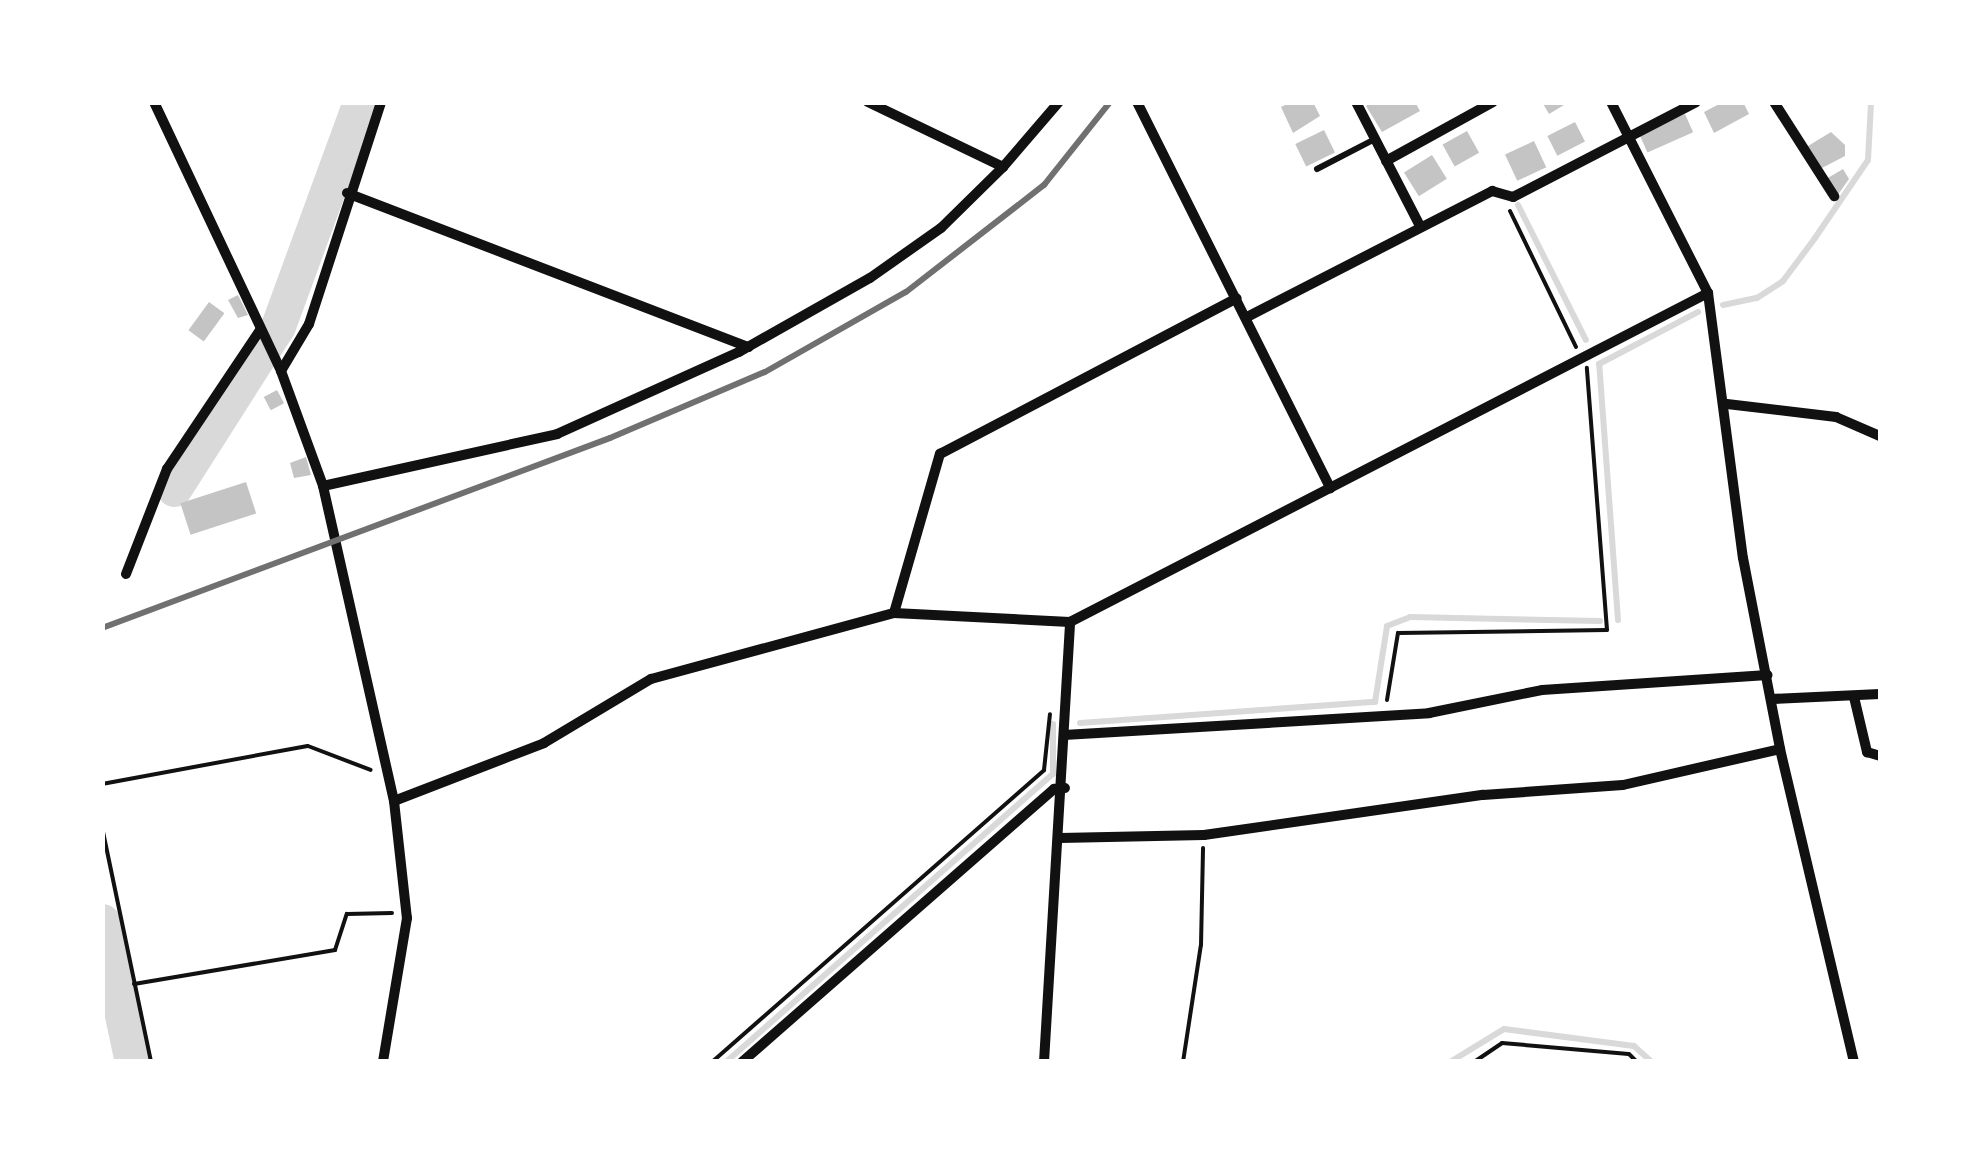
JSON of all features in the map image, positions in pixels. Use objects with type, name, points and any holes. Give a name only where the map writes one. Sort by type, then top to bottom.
[{"type":"street","points":[[154,102],[282,371],[323,486],[394,801],[406,914],[383,1062]]},
{"type":"street","points":[[282,371],[308,324],[347,194],[381,102]]},
{"type":"street","points":[[868,102],[1003,167]]},
{"type":"street","points":[[323,486],[557,434],[748,347],[870,278],[941,228],[1003,167],[1059,102]]},
{"type":"street","points":[[1356,102],[1420,226]]},
{"type":"street","points":[[1386,162],[1493,102]]},
{"type":"street","points":[[1612,102],[1708,293],[1727,404],[1744,558],[1780,749],[1854,1062]]},
{"type":"street","points":[[1247,317],[1492,190],[1513,197],[1696,102]]},
{"type":"street","points":[[1774,102],[1834,196]]},
{"type":"street","points":[[1138,105],[1330,488]]},
{"type":"street","points":[[347,194],[748,347]]},
{"type":"street","points":[[394,801],[544,743],[651,679],[894,613],[1070,622],[1708,293]]},
{"type":"street","points":[[894,613],[940,454],[1237,298]]},
{"type":"street","points":[[126,574],[167,468],[260,330]]},
{"type":"street","points":[[1727,404],[1836,417],[1880,436]]},
{"type":"street","points":[[1044,1062],[1065,788],[1070,622]]},
{"type":"street","points":[[1064,735],[1429,713],[1542,690],[1768,675]]},
{"type":"street","points":[[1772,700],[1880,694]]},
{"type":"street","points":[[1854,697],[1868,752],[1880,756]]},
{"type":"street","points":[[1060,838],[1204,835],[1500,793],[1623,785],[1780,749]]},
{"type":"street","points":[[742,1062],[1054,789],[1065,788]]},
{"type":"lane","points":[[1317,169],[1375,139]]},
{"type":"path","points":[[1387,711],[1398,633],[1606,630],[1591,374],[1501,194]]},
{"type":"path","points":[[712,1062],[1044,770],[1047,714],[1065,713]]},
{"type":"path","points":[[102,784],[308,746],[346,763],[386,769]]},
{"type":"path","points":[[102,827],[151,1062]]},
{"type":"path","points":[[1184,1062],[1201,945],[1204,835]]},
{"type":"path","points":[[134,984],[335,950],[347,914],[406,914]]},
{"type":"path","points":[[1474,1062],[1502,1043],[1630,1054],[1638,1062]]},
{"type":"building","points":[[1291,102],[1313,102],[1320,116],[1293,133],[1281,107]]},
{"type":"building","points":[[1372,102],[1415,102],[1420,111],[1382,132],[1366,106]]},
{"type":"building","points":[[1542,102],[1569,102],[1549,114]]},
{"type":"building","points":[[1723,102],[1743,102],[1749,114],[1714,133],[1704,112]]},
{"type":"building","points":[[1685,114],[1693,132],[1647,153],[1639,134]]},
{"type":"building","points":[[1575,122],[1585,142],[1557,156],[1547,136]]},
{"type":"building","points":[[1324,130],[1335,152],[1306,166],[1295,144]]},
{"type":"building","points":[[1467,131],[1479,153],[1455,166],[1443,145]]},
{"type":"building","points":[[1831,132],[1845,145],[1845,156],[1822,168],[1808,146]]},
{"type":"building","points":[[1534,141],[1546,167],[1517,181],[1505,155]]},
{"type":"building","points":[[1432,155],[1447,179],[1419,196],[1404,172]]},
{"type":"building","points":[[1843,169],[1849,179],[1837,196],[1826,179]]},
{"type":"building","points":[[238,295],[248,315],[238,318],[228,300]]},
{"type":"building","points":[[209,302],[224,313],[204,341],[188,330]]},
{"type":"building","points":[[277,390],[284,403],[271,410],[264,397]]},
{"type":"building","points":[[306,457],[311,475],[294,478],[290,463]]},
{"type":"building","points":[[246,482],[256,513],[191,535],[180,503]]},
{"type":"waterway","points":[[174,489],[278,326],[360,102]]},
{"type":"waterway","points":[[1723,305],[1757,298],[1783,281],[1815,238],[1868,160],[1871,102]]},
{"type":"waterway","points":[[1518,205],[1586,340]]},
{"type":"waterway","points":[[1618,620],[1599,364],[1698,312]]},
{"type":"waterway","points":[[1080,723],[1375,702],[1387,626],[1410,617],[1600,621]]},
{"type":"waterway","points":[[726,1062],[1053,774],[1053,724]]},
{"type":"waterway","points":[[102,921],[132,1062]]},
{"type":"waterway","points":[[1450,1062],[1504,1029],[1634,1046],[1652,1062]]},
{"type":"railway","points":[[102,628],[610,438],[765,372],[906,292],[1044,185],[1110,102]]}]
